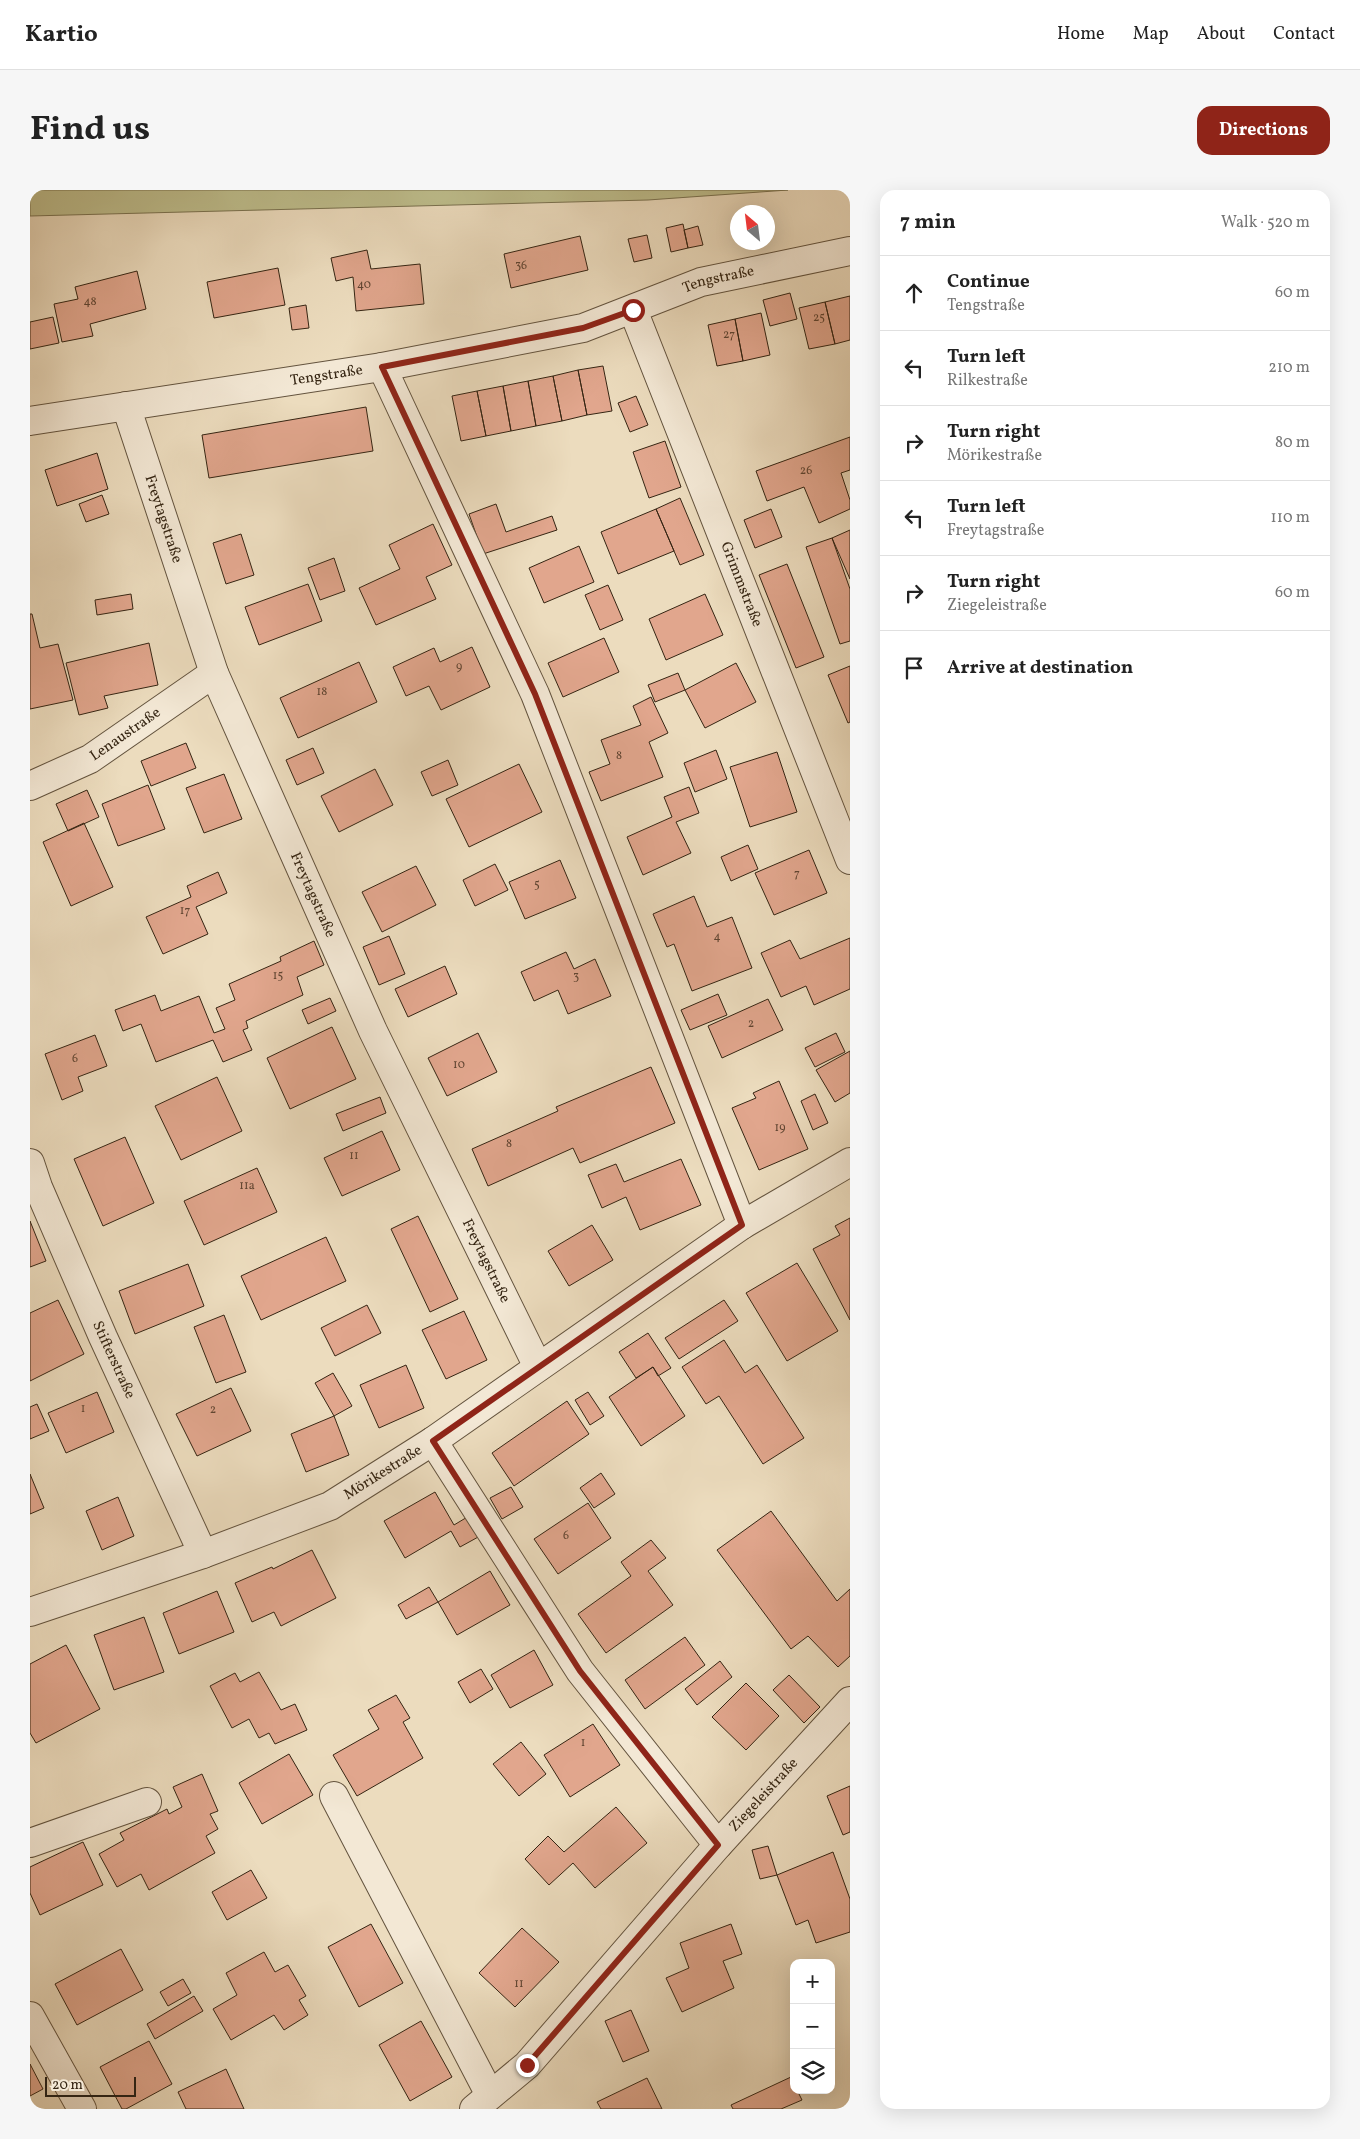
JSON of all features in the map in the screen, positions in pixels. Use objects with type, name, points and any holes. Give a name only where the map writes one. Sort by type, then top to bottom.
[{"type":"street","name":"Tengstraße","points":[[30,421],[382,367],[583,328],[701,282],[850,251]]},
{"type":"street","name":"Grimmstraße","points":[[633,310],[850,860]]},
{"type":"street","points":[[382,367],[535,694],[742,1225]]},
{"type":"street","name":"Freytagstraße","points":[[126,406],[214,673],[374,1031],[538,1367]]},
{"type":"street","name":"Lenaustraße","points":[[30,786],[90,759],[214,673]]},
{"type":"street","name":"Mörikestraße","points":[[30,1612],[203,1554],[330,1506],[433,1441],[742,1225],[850,1162]]},
{"type":"street","name":"Stifterstraße","points":[[30,1164],[38,1187],[103,1337],[203,1554]]},
{"type":"street","points":[[433,1441],[580,1671],[718,1845]]},
{"type":"street","name":"Ziegeleistraße","points":[[482,2102],[527,2065],[718,1845],[850,1701]]},
{"type":"street","points":[[334,1796],[482,2102]]},
{"type":"street","points":[[30,1843],[147,1802]]},
{"type":"street","points":[[30,2016],[82,2109]]},
{"type":"green space","points":[[30,190],[788,190],[648,200],[30,216]]},
{"type":"building","points":[[683,224],[688,248],[671,252],[666,228]]},
{"type":"building","points":[[698,226],[703,245],[688,248],[684,230]]},
{"type":"building","points":[[647,235],[652,258],[634,262],[628,239]]},
{"type":"building","points":[[580,236],[588,270],[511,288],[504,254]]},
{"type":"building","points":[[367,250],[371,269],[420,264],[424,304],[356,311],[353,277],[336,281],[331,258]]},
{"type":"building","points":[[278,268],[285,305],[214,318],[207,282]]},
{"type":"building","points":[[137,271],[146,309],[90,324],[93,336],[62,342],[54,304],[78,299],[75,287]]},
{"type":"building","points":[[790,293],[797,319],[770,326],[763,300]]},
{"type":"building","points":[[850,296],[850,340],[835,344],[825,302]]},
{"type":"building","points":[[825,302],[835,344],[809,349],[799,308]]},
{"type":"building","points":[[306,305],[309,328],[292,330],[289,308]]},
{"type":"building","points":[[761,313],[770,355],[743,361],[735,319]]},
{"type":"building","points":[[53,317],[59,343],[30,349],[30,322]]},
{"type":"building","points":[[735,319],[743,361],[717,366],[708,325]]},
{"type":"building","points":[[603,366],[612,411],[587,415],[578,370]]},
{"type":"building","points":[[578,370],[587,415],[562,421],[553,376]]},
{"type":"building","points":[[553,376],[562,421],[536,426],[528,381]]},
{"type":"building","points":[[528,381],[536,426],[511,431],[503,386]]},
{"type":"building","points":[[503,386],[511,431],[486,436],[477,391]]},
{"type":"building","points":[[477,391],[486,436],[461,441],[452,396]]},
{"type":"building","points":[[636,396],[648,425],[630,432],[618,403]]},
{"type":"building","points":[[366,407],[373,451],[209,478],[202,435]]},
{"type":"building","points":[[850,437],[850,470],[841,473],[850,500],[850,509],[819,523],[804,487],[767,501],[756,471]]},
{"type":"building","points":[[665,441],[681,487],[649,498],[633,452]]},
{"type":"building","points":[[97,453],[108,489],[57,506],[45,470]]},
{"type":"building","points":[[102,495],[109,514],[86,522],[79,504]]},
{"type":"building","points":[[680,498],[704,555],[680,565],[656,509]]},
{"type":"building","points":[[496,504],[506,532],[552,516],[557,530],[483,554],[469,514]]},
{"type":"building","points":[[656,509],[674,551],[618,574],[601,532]]},
{"type":"building","points":[[771,509],[782,537],[755,548],[744,520]]},
{"type":"building","points":[[433,524],[452,565],[426,577],[436,599],[376,625],[359,588],[400,569],[389,545]]},
{"type":"building","points":[[850,530],[850,579],[832,538]]},
{"type":"building","points":[[241,534],[254,575],[226,584],[213,543]]},
{"type":"building","points":[[832,538],[850,589],[850,641],[840,644],[806,547]]},
{"type":"building","points":[[579,546],[594,582],[544,603],[529,568]]},
{"type":"building","points":[[334,558],[345,591],[320,600],[308,568]]},
{"type":"building","points":[[787,564],[824,657],[796,668],[759,575]]},
{"type":"building","points":[[308,584],[322,621],[259,645],[245,607]]},
{"type":"building","points":[[608,585],[623,620],[600,630],[585,595]]},
{"type":"building","points":[[131,594],[133,609],[97,615],[95,600]]},
{"type":"building","points":[[705,594],[723,635],[666,660],[649,619]]},
{"type":"building","points":[[30,614],[32,614],[40,648],[58,644],[73,700],[30,709]]},
{"type":"building","points":[[604,638],[619,672],[563,697],[548,663]]},
{"type":"building","points":[[149,643],[158,685],[104,696],[108,708],[79,715],[66,663]]},
{"type":"building","points":[[472,647],[490,687],[441,710],[429,686],[406,696],[393,667],[434,648],[440,662]]},
{"type":"building","points":[[359,662],[377,702],[298,738],[280,698]]},
{"type":"building","points":[[736,663],[756,702],[705,728],[685,690]]},
{"type":"building","points":[[850,666],[850,722],[848,723],[828,675]]},
{"type":"building","points":[[678,673],[685,690],[655,702],[648,685]]},
{"type":"building","points":[[651,697],[668,733],[649,742],[663,777],[601,801],[589,772],[610,764],[601,740],[641,725],[633,706]]},
{"type":"building","points":[[186,743],[196,768],[151,786],[141,761]]},
{"type":"building","points":[[313,748],[324,773],[297,785],[286,760]]},
{"type":"building","points":[[716,750],[727,779],[695,792],[684,763]]},
{"type":"building","points":[[777,752],[797,812],[750,827],[730,767]]},
{"type":"building","points":[[448,760],[458,785],[432,796],[421,772]]},
{"type":"building","points":[[519,764],[542,812],[469,847],[446,799]]},
{"type":"building","points":[[375,769],[393,805],[339,832],[321,796]]},
{"type":"building","points":[[224,774],[242,819],[204,833],[186,788]]},
{"type":"building","points":[[148,785],[165,829],[118,846],[102,804]]},
{"type":"building","points":[[689,787],[699,813],[676,822],[691,853],[643,875],[627,837],[672,817],[664,797]]},
{"type":"building","points":[[87,790],[99,817],[68,831],[56,804]]},
{"type":"building","points":[[84,823],[113,887],[71,906],[43,842]]},
{"type":"building","points":[[748,845],[758,869],[731,881],[721,857]]},
{"type":"building","points":[[809,850],[827,893],[774,915],[755,873]]},
{"type":"building","points":[[560,860],[576,898],[525,919],[509,882]]},
{"type":"building","points":[[495,864],[508,890],[475,906],[463,880]]},
{"type":"building","points":[[416,866],[436,905],[382,932],[362,892]]},
{"type":"building","points":[[218,872],[227,893],[196,907],[208,934],[163,954],[146,917],[191,897],[187,886]]},
{"type":"building","points":[[694,896],[707,927],[732,917],[752,968],[692,991],[674,944],[667,947],[653,914]]},
{"type":"building","points":[[389,936],[405,974],[379,985],[363,947]]},
{"type":"building","points":[[850,938],[850,989],[814,1005],[806,986],[781,997],[761,953],[790,940],[800,959]]},
{"type":"building","points":[[314,941],[324,965],[297,977],[303,995],[246,1021],[248,1028],[243,1030],[252,1050],[223,1062],[213,1040],[156,1062],[141,1024],[123,1031],[115,1010],[155,995],[161,1011],[199,996],[214,1033],[225,1029],[216,1008],[235,1000],[229,984],[281,961],[280,957]]},
{"type":"building","points":[[566,952],[574,969],[595,959],[611,996],[568,1014],[558,990],[534,1001],[521,972]]},
{"type":"building","points":[[445,966],[457,994],[408,1017],[395,989]]},
{"type":"building","points":[[718,994],[727,1015],[690,1030],[681,1010]]},
{"type":"building","points":[[330,998],[336,1011],[308,1024],[302,1010]]},
{"type":"building","points":[[768,999],[783,1030],[722,1058],[708,1026]]},
{"type":"building","points":[[332,1027],[356,1079],[290,1109],[267,1058]]},
{"type":"building","points":[[478,1033],[497,1072],[447,1096],[428,1058]]},
{"type":"building","points":[[836,1033],[845,1052],[815,1067],[805,1048]]},
{"type":"building","points":[[95,1035],[107,1066],[78,1077],[83,1091],[62,1100],[45,1054]]},
{"type":"building","points":[[850,1051],[850,1093],[835,1102],[816,1070]]},
{"type":"building","points":[[651,1067],[675,1123],[580,1163],[573,1148],[488,1186],[472,1149],[558,1111],[556,1107]]},
{"type":"building","points":[[217,1077],[242,1131],[181,1160],[155,1106]]},
{"type":"building","points":[[779,1081],[808,1149],[759,1170],[732,1108],[756,1098],[753,1093]]},
{"type":"building","points":[[815,1094],[828,1123],[813,1130],[801,1101]]},
{"type":"building","points":[[380,1097],[386,1113],[343,1131],[336,1114]]},
{"type":"building","points":[[382,1131],[400,1170],[342,1196],[324,1158]]},
{"type":"building","points":[[125,1137],[154,1203],[103,1226],[74,1159]]},
{"type":"building","points":[[681,1159],[701,1205],[640,1230],[626,1197],[602,1208],[588,1175],[616,1164],[624,1182]]},
{"type":"building","points":[[257,1168],[277,1212],[204,1245],[184,1201]]},
{"type":"building","points":[[418,1216],[458,1299],[430,1312],[391,1229]]},
{"type":"building","points":[[850,1218],[850,1320],[813,1249],[840,1235],[835,1226]]},
{"type":"building","points":[[30,1221],[46,1261],[30,1267]]},
{"type":"building","points":[[592,1225],[613,1260],[569,1286],[548,1251]]},
{"type":"building","points":[[326,1237],[346,1281],[261,1320],[241,1276]]},
{"type":"building","points":[[797,1263],[838,1331],[787,1361],[746,1293]]},
{"type":"building","points":[[188,1264],[204,1306],[135,1334],[119,1291]]},
{"type":"building","points":[[58,1300],[84,1354],[30,1381],[30,1313]]},
{"type":"building","points":[[724,1300],[738,1321],[679,1359],[665,1338]]},
{"type":"building","points":[[367,1305],[381,1333],[335,1356],[321,1328]]},
{"type":"building","points":[[464,1311],[487,1360],[446,1379],[422,1330]]},
{"type":"building","points":[[224,1315],[246,1372],[216,1383],[194,1327]]},
{"type":"building","points":[[648,1333],[671,1368],[658,1376],[653,1367],[636,1378],[619,1352]]},
{"type":"building","points":[[724,1340],[745,1373],[757,1365],[804,1438],[763,1464],[719,1396],[706,1404],[682,1367]]},
{"type":"building","points":[[406,1365],[424,1408],[379,1428],[360,1385]]},
{"type":"building","points":[[653,1367],[685,1416],[641,1446],[609,1397]]},
{"type":"building","points":[[333,1373],[352,1406],[334,1416],[315,1383]]},
{"type":"building","points":[[231,1388],[251,1431],[197,1456],[176,1414]]},
{"type":"building","points":[[97,1392],[114,1432],[66,1453],[48,1413]]},
{"type":"building","points":[[588,1392],[604,1416],[590,1425],[575,1400]]},
{"type":"building","points":[[567,1401],[589,1434],[514,1486],[492,1453]]},
{"type":"building","points":[[37,1404],[49,1431],[30,1439],[30,1407]]},
{"type":"building","points":[[334,1416],[349,1455],[306,1472],[291,1434]]},
{"type":"building","points":[[601,1473],[615,1494],[594,1508],[580,1488]]},
{"type":"building","points":[[30,1474],[44,1508],[30,1514]]},
{"type":"building","points":[[511,1487],[523,1507],[502,1519],[490,1498]]},
{"type":"building","points":[[435,1492],[454,1525],[469,1516],[480,1536],[460,1547],[451,1531],[405,1558],[384,1521]]},
{"type":"building","points":[[118,1497],[134,1536],[102,1550],[86,1511]]},
{"type":"building","points":[[588,1503],[611,1538],[558,1574],[534,1539]]},
{"type":"building","points":[[771,1511],[837,1601],[850,1589],[850,1656],[838,1667],[808,1636],[791,1649],[717,1550]]},
{"type":"building","points":[[651,1540],[666,1558],[648,1571],[673,1605],[606,1653],[578,1614],[631,1576],[621,1562]]},
{"type":"building","points":[[312,1550],[336,1598],[281,1626],[274,1612],[252,1622],[235,1583],[272,1567],[273,1569]]},
{"type":"building","points":[[490,1571],[510,1605],[457,1635],[438,1602]]},
{"type":"building","points":[[429,1587],[438,1602],[406,1619],[398,1605]]},
{"type":"building","points":[[217,1591],[234,1632],[179,1654],[163,1613]]},
{"type":"building","points":[[144,1617],[164,1672],[114,1690],[94,1635]]},
{"type":"building","points":[[685,1637],[705,1665],[645,1709],[625,1680]]},
{"type":"building","points":[[66,1645],[100,1709],[36,1743],[30,1733],[30,1664]]},
{"type":"building","points":[[534,1650],[553,1685],[510,1708],[491,1675]]},
{"type":"building","points":[[720,1661],[732,1677],[697,1705],[685,1689]]},
{"type":"building","points":[[481,1669],[493,1689],[470,1703],[458,1682]]},
{"type":"building","points":[[259,1672],[281,1710],[295,1704],[307,1730],[275,1744],[269,1733],[259,1738],[249,1719],[232,1728],[210,1686],[235,1673],[240,1682]]},
{"type":"building","points":[[789,1675],[820,1707],[804,1723],[773,1690]]},
{"type":"building","points":[[746,1683],[779,1716],[746,1750],[712,1717]]},
{"type":"building","points":[[396,1695],[410,1718],[403,1722],[423,1758],[357,1796],[333,1755],[379,1729],[368,1710]]},
{"type":"building","points":[[593,1724],[620,1765],[570,1797],[544,1755]]},
{"type":"building","points":[[521,1742],[546,1774],[519,1796],[493,1764]]},
{"type":"building","points":[[289,1754],[313,1795],[262,1824],[239,1783]]},
{"type":"building","points":[[202,1774],[218,1811],[210,1814],[218,1829],[206,1836],[215,1853],[149,1890],[141,1874],[117,1887],[99,1854],[124,1840],[120,1833],[167,1809],[169,1814],[182,1807],[173,1787]]},
{"type":"building","points":[[850,1786],[850,1832],[843,1835],[827,1796]]},
{"type":"building","points":[[616,1807],[647,1843],[595,1888],[573,1863],[549,1885],[525,1859],[548,1836],[564,1852]]},
{"type":"building","points":[[83,1842],[103,1885],[40,1915],[30,1893],[30,1867]]},
{"type":"building","points":[[768,1846],[777,1875],[760,1879],[752,1850]]},
{"type":"building","points":[[833,1852],[850,1899],[850,1932],[816,1943],[808,1920],[796,1925],[777,1875]]},
{"type":"building","points":[[251,1870],[267,1898],[227,1920],[212,1892]]},
{"type":"building","points":[[371,1924],[403,1983],[359,2007],[328,1947]]},
{"type":"building","points":[[731,1924],[742,1954],[723,1961],[734,1988],[682,2012],[666,1978],[689,1968],[680,1943]]},
{"type":"building","points":[[522,1928],[559,1962],[515,2007],[479,1973]]},
{"type":"building","points":[[121,1949],[143,1990],[77,2025],[55,1984]]},
{"type":"building","points":[[264,1952],[275,1972],[288,1965],[306,1996],[299,2000],[308,2015],[284,2030],[274,2015],[231,2040],[213,2009],[237,1995],[226,1973]]},
{"type":"building","points":[[183,1979],[191,1993],[168,2006],[160,1992]]},
{"type":"building","points":[[194,1996],[203,2011],[155,2039],[147,2024]]},
{"type":"building","points":[[631,2010],[649,2051],[623,2062],[605,2021]]},
{"type":"building","points":[[421,2021],[452,2077],[410,2101],[379,2045]]},
{"type":"building","points":[[149,2041],[172,2084],[126,2109],[122,2109],[100,2067]]},
{"type":"building","points":[[30,2064],[43,2089],[30,2096]]},
{"type":"building","points":[[226,2069],[244,2109],[186,2109],[178,2092]]},
{"type":"building","points":[[790,2077],[790,2094],[799,2094],[802,2100],[781,2109],[733,2109],[731,2105]]},
{"type":"building","points":[[647,2078],[662,2109],[601,2109],[597,2102]]},
{"type":"route","points":[[527,2065],[718,1845],[580,1671],[433,1441],[742,1225],[535,694],[382,367],[583,328],[633,310]]}]
